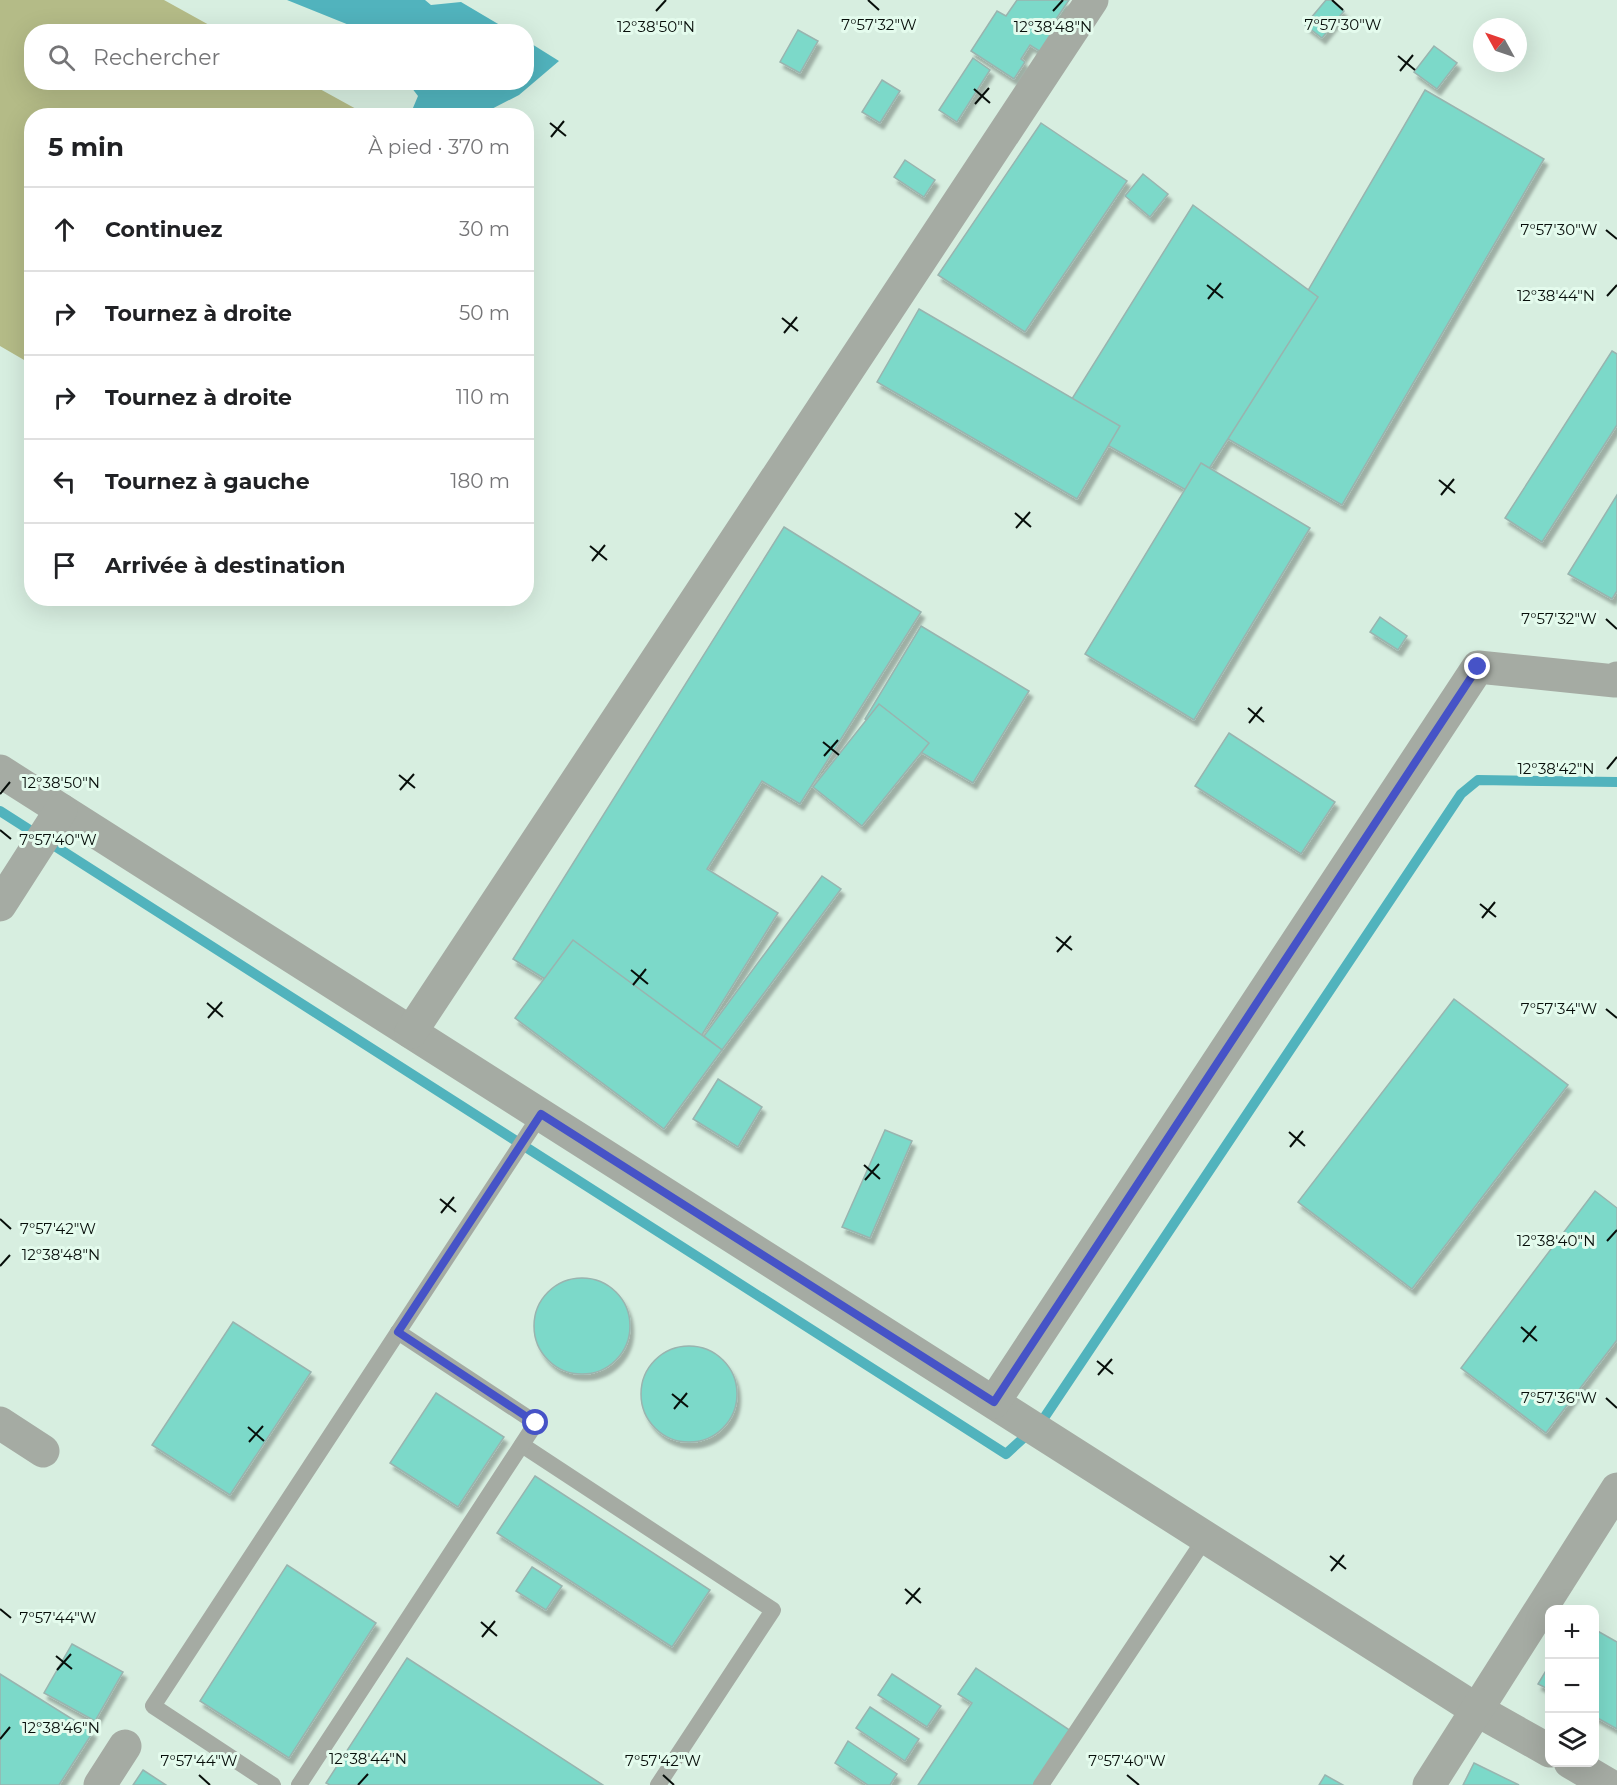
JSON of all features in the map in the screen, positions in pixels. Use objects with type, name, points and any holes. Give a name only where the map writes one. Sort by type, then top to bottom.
[{"type":"street","points":[[411,1032],[1092,0]]},
{"type":"street","points":[[994,1402],[1478,667],[1615,681],[1617,678]]},
{"type":"street","points":[[0,771],[1477,1710],[1545,1748]]},
{"type":"street","points":[[0,904],[61,810]]},
{"type":"street","points":[[0,1423],[43,1451]]},
{"type":"street","points":[[1430,1785],[1616,1494]]},
{"type":"street","points":[[100,1785],[125,1746]]},
{"type":"street","points":[[1578,1767],[1609,1785]]},
{"type":"lane","points":[[273,1785],[153,1706],[541,1114]]},
{"type":"lane","points":[[299,1785],[536,1423],[398,1332]]},
{"type":"lane","points":[[522,1445],[773,1610],[658,1785]]},
{"type":"lane","points":[[1041,1785],[1206,1537]]},
{"type":"green space","points":[[0,0],[164,0],[207,24],[24,24],[24,90],[322,90],[354,108],[24,108],[24,360],[0,346]]},
{"type":"water","points":[[287,0],[425,0],[431,5],[461,2],[498,24],[347,24]]},
{"type":"water","points":[[534,45],[559,61],[534,82]]},
{"type":"water","points":[[413,90],[525,90],[494,108],[413,108],[418,96]]},
{"type":"building","points":[[1017,0],[1069,0],[1050,28],[1062,36],[1049,57],[1030,45],[1021,59],[1025,62],[1014,79],[971,51],[997,11],[1006,16]]},
{"type":"building","points":[[1326,0],[1331,0],[1344,11],[1322,38],[1305,25]]},
{"type":"building","points":[[798,30],[818,41],[800,73],[780,62]]},
{"type":"building","points":[[1434,46],[1457,63],[1437,89],[1414,72]]},
{"type":"building","points":[[973,58],[990,70],[957,122],[939,110]]},
{"type":"building","points":[[882,80],[900,91],[880,123],[862,112]]},
{"type":"building","points":[[1425,90],[1544,159],[1342,505],[1223,436]]},
{"type":"building","points":[[1041,123],[1127,181],[1025,332],[938,275]]},
{"type":"building","points":[[905,160],[935,180],[924,197],[894,177]]},
{"type":"building","points":[[1143,174],[1168,194],[1150,217],[1125,196]]},
{"type":"building","points":[[1193,205],[1318,297],[1193,494],[1060,418]]},
{"type":"building","points":[[919,309],[1120,426],[1077,499],[877,382]]},
{"type":"building","points":[[1612,351],[1617,354],[1617,425],[1542,542],[1505,518]]},
{"type":"building","points":[[1201,463],[1310,528],[1194,720],[1085,654]]},
{"type":"building","points":[[1617,495],[1617,591],[1612,599],[1568,574]]},
{"type":"building","points":[[784,527],[921,612],[800,804],[762,781],[707,869],[778,913],[683,1065],[513,959]]},
{"type":"building","points":[[1380,617],[1407,636],[1398,650],[1370,632]]},
{"type":"building","points":[[921,626],[1029,691],[973,783],[865,719]]},
{"type":"building","points":[[879,704],[929,743],[862,826],[813,787]]},
{"type":"building","points":[[1229,733],[1335,802],[1301,854],[1195,786]]},
{"type":"building","points":[[822,876],[841,889],[722,1050],[704,1036]]},
{"type":"building","points":[[573,940],[722,1050],[664,1129],[515,1018]]},
{"type":"building","points":[[1454,999],[1568,1085],[1412,1289],[1298,1202]]},
{"type":"building","points":[[718,1079],[762,1107],[738,1147],[693,1119]]},
{"type":"building","points":[[885,1130],[912,1141],[870,1238],[842,1227]]},
{"type":"building","points":[[1595,1191],[1617,1208],[1617,1340],[1546,1433],[1461,1368]]},
{"type":"building","points":[[582,1278],[600,1282],[616,1292],[626,1308],[630,1326],[626,1344],[616,1360],[600,1370],[582,1374],[564,1370],[548,1360],[538,1344],[534,1326],[538,1308],[548,1292],[564,1282]]},
{"type":"building","points":[[233,1322],[311,1372],[230,1495],[152,1445]]},
{"type":"building","points":[[689,1346],[707,1350],[723,1360],[733,1376],[737,1394],[733,1412],[723,1428],[707,1438],[689,1442],[671,1438],[655,1428],[645,1412],[641,1394],[645,1376],[655,1360],[671,1350]]},
{"type":"building","points":[[436,1393],[504,1437],[458,1507],[390,1463]]},
{"type":"building","points":[[535,1476],[710,1590],[672,1647],[497,1533]]},
{"type":"building","points":[[287,1565],[376,1623],[289,1758],[200,1701]]},
{"type":"building","points":[[532,1567],[562,1586],[546,1610],[516,1591]]},
{"type":"building","points":[[1599,1632],[1617,1642],[1617,1729],[1599,1719]]},
{"type":"building","points":[[72,1644],[123,1672],[95,1721],[44,1693]]},
{"type":"building","points":[[407,1658],[603,1785],[330,1785],[326,1783]]},
{"type":"building","points":[[976,1668],[1071,1731],[1036,1785],[918,1785],[972,1703],[958,1694]]},
{"type":"building","points":[[1545,1672],[1545,1688],[1538,1684]]},
{"type":"building","points":[[0,1674],[93,1732],[59,1785],[0,1785]]},
{"type":"building","points":[[892,1674],[941,1706],[927,1727],[878,1695]]},
{"type":"building","points":[[870,1707],[919,1739],[905,1761],[856,1728]]},
{"type":"building","points":[[848,1741],[897,1774],[890,1785],[868,1785],[835,1763]]},
{"type":"building","points":[[1474,1763],[1519,1785],[1463,1785]]},
{"type":"building","points":[[143,1770],[166,1785],[133,1785]]},
{"type":"building","points":[[1325,1775],[1343,1785],[1319,1785]]},
{"type":"waterway","points":[[0,811],[1006,1454],[1042,1421],[1461,794],[1478,780],[1617,782]]},
{"type":"route","points":[[536,1423],[398,1332],[541,1114],[994,1402],[1478,667]]}]
